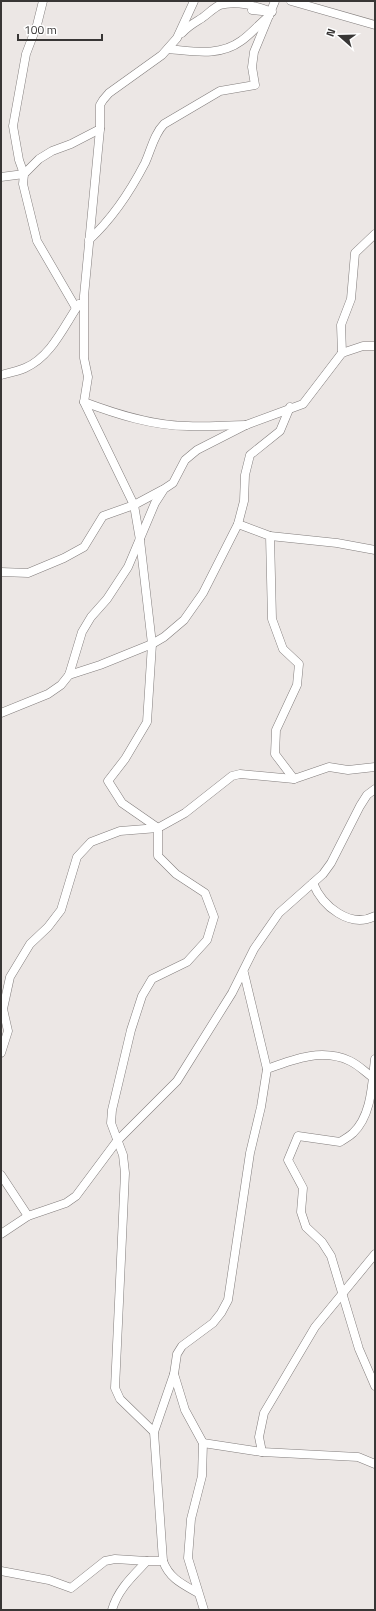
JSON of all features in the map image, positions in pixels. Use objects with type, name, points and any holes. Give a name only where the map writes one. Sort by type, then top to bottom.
[{"type":"street","points":[[43,1],[37,25],[26,54],[13,126],[19,160],[24,174],[23,184],[37,241],[76,308]]},
{"type":"street","points":[[177,38],[194,1]]},
{"type":"street","points":[[89,240],[107,224],[132,189],[148,156],[158,130],[164,124],[220,91],[255,85],[252,66],[254,52],[276,1]]},
{"type":"street","points":[[291,1],[375,25]]},
{"type":"street","points":[[158,828],[122,803],[108,781],[125,759],[147,722],[152,644],[140,540],[134,506],[84,402],[88,377],[84,358],[84,296],[100,129],[100,105],[109,93],[145,68],[168,48],[190,24],[202,18],[218,6],[230,3],[244,3],[271,14]]},
{"type":"street","points":[[252,10],[271,14]]},
{"type":"street","points":[[168,48],[211,52],[227,49],[241,40],[271,14]]},
{"type":"street","points":[[1,177],[24,174],[39,159],[52,150],[71,144],[100,129]]},
{"type":"street","points":[[342,353],[341,325],[351,299],[355,253],[375,234]]},
{"type":"street","points":[[1,375],[26,368],[41,359],[84,296]]},
{"type":"street","points":[[1,572],[28,572],[64,558],[84,547],[103,516],[134,506],[173,483],[185,460],[197,450],[246,424],[290,407],[303,404],[342,353],[363,346],[375,346]]},
{"type":"street","points":[[84,402],[103,409],[156,422],[186,426],[246,424]]},
{"type":"street","points":[[69,675],[100,665],[152,644],[164,637],[184,620],[203,593],[238,524],[244,501],[245,475],[250,455],[280,431],[290,407]]},
{"type":"street","points":[[1,713],[48,694],[61,685],[69,675],[82,632],[91,617],[107,599],[128,567],[155,503],[164,489]]},
{"type":"street","points":[[238,524],[270,536],[337,543],[375,550]]},
{"type":"street","points":[[270,536],[272,619],[282,649],[299,664],[297,685],[276,730],[275,754],[294,779]]},
{"type":"street","points":[[364,768],[375,763]]},
{"type":"street","points":[[1,1052],[8,1031],[3,1009],[10,977],[30,944],[48,927],[61,910],[77,857],[91,842],[120,831],[158,828],[185,813],[232,776],[240,774],[294,779],[329,767],[348,770],[375,767]]},
{"type":"street","points":[[1,1234],[28,1216],[66,1203],[76,1196],[118,1141],[177,1082],[244,973],[254,949],[278,913],[323,874],[331,863],[360,806],[367,795],[375,789]]},
{"type":"street","points":[[154,1432],[120,1399],[115,1388],[125,1173],[123,1155],[111,1123],[112,1110],[131,1030],[142,996],[152,979],[187,962],[206,940],[214,917],[205,893],[176,874],[158,856],[158,828]]},
{"type":"street","points":[[313,883],[323,900],[332,909],[349,919],[368,920],[375,916]]},
{"type":"street","points":[[198,1593],[172,1578],[166,1570],[163,1561],[154,1432],[174,1374],[177,1354],[182,1346],[213,1323],[221,1314],[228,1300],[250,1154],[262,1107],[267,1069],[244,973]]},
{"type":"street","points":[[267,1069],[317,1054],[329,1055],[351,1062],[374,1078]]},
{"type":"street","points":[[375,1059],[374,1078],[367,1109],[362,1121],[353,1133],[340,1142],[298,1136],[288,1160],[303,1188],[301,1212],[306,1227],[322,1242],[331,1256],[359,1349],[375,1384]]},
{"type":"street","points":[[1,1175],[28,1216]]},
{"type":"street","points":[[262,1452],[259,1437],[264,1413],[315,1327],[375,1254]]},
{"type":"street","points":[[174,1374],[185,1410],[203,1443],[202,1476],[190,1519],[188,1558],[204,1610]]},
{"type":"street","points":[[203,1443],[262,1452],[358,1458],[375,1464]]},
{"type":"street","points":[[1,1571],[49,1580],[71,1588],[105,1562],[115,1559],[163,1561]]},
{"type":"street","points":[[112,1610],[122,1589],[148,1561]]}]
